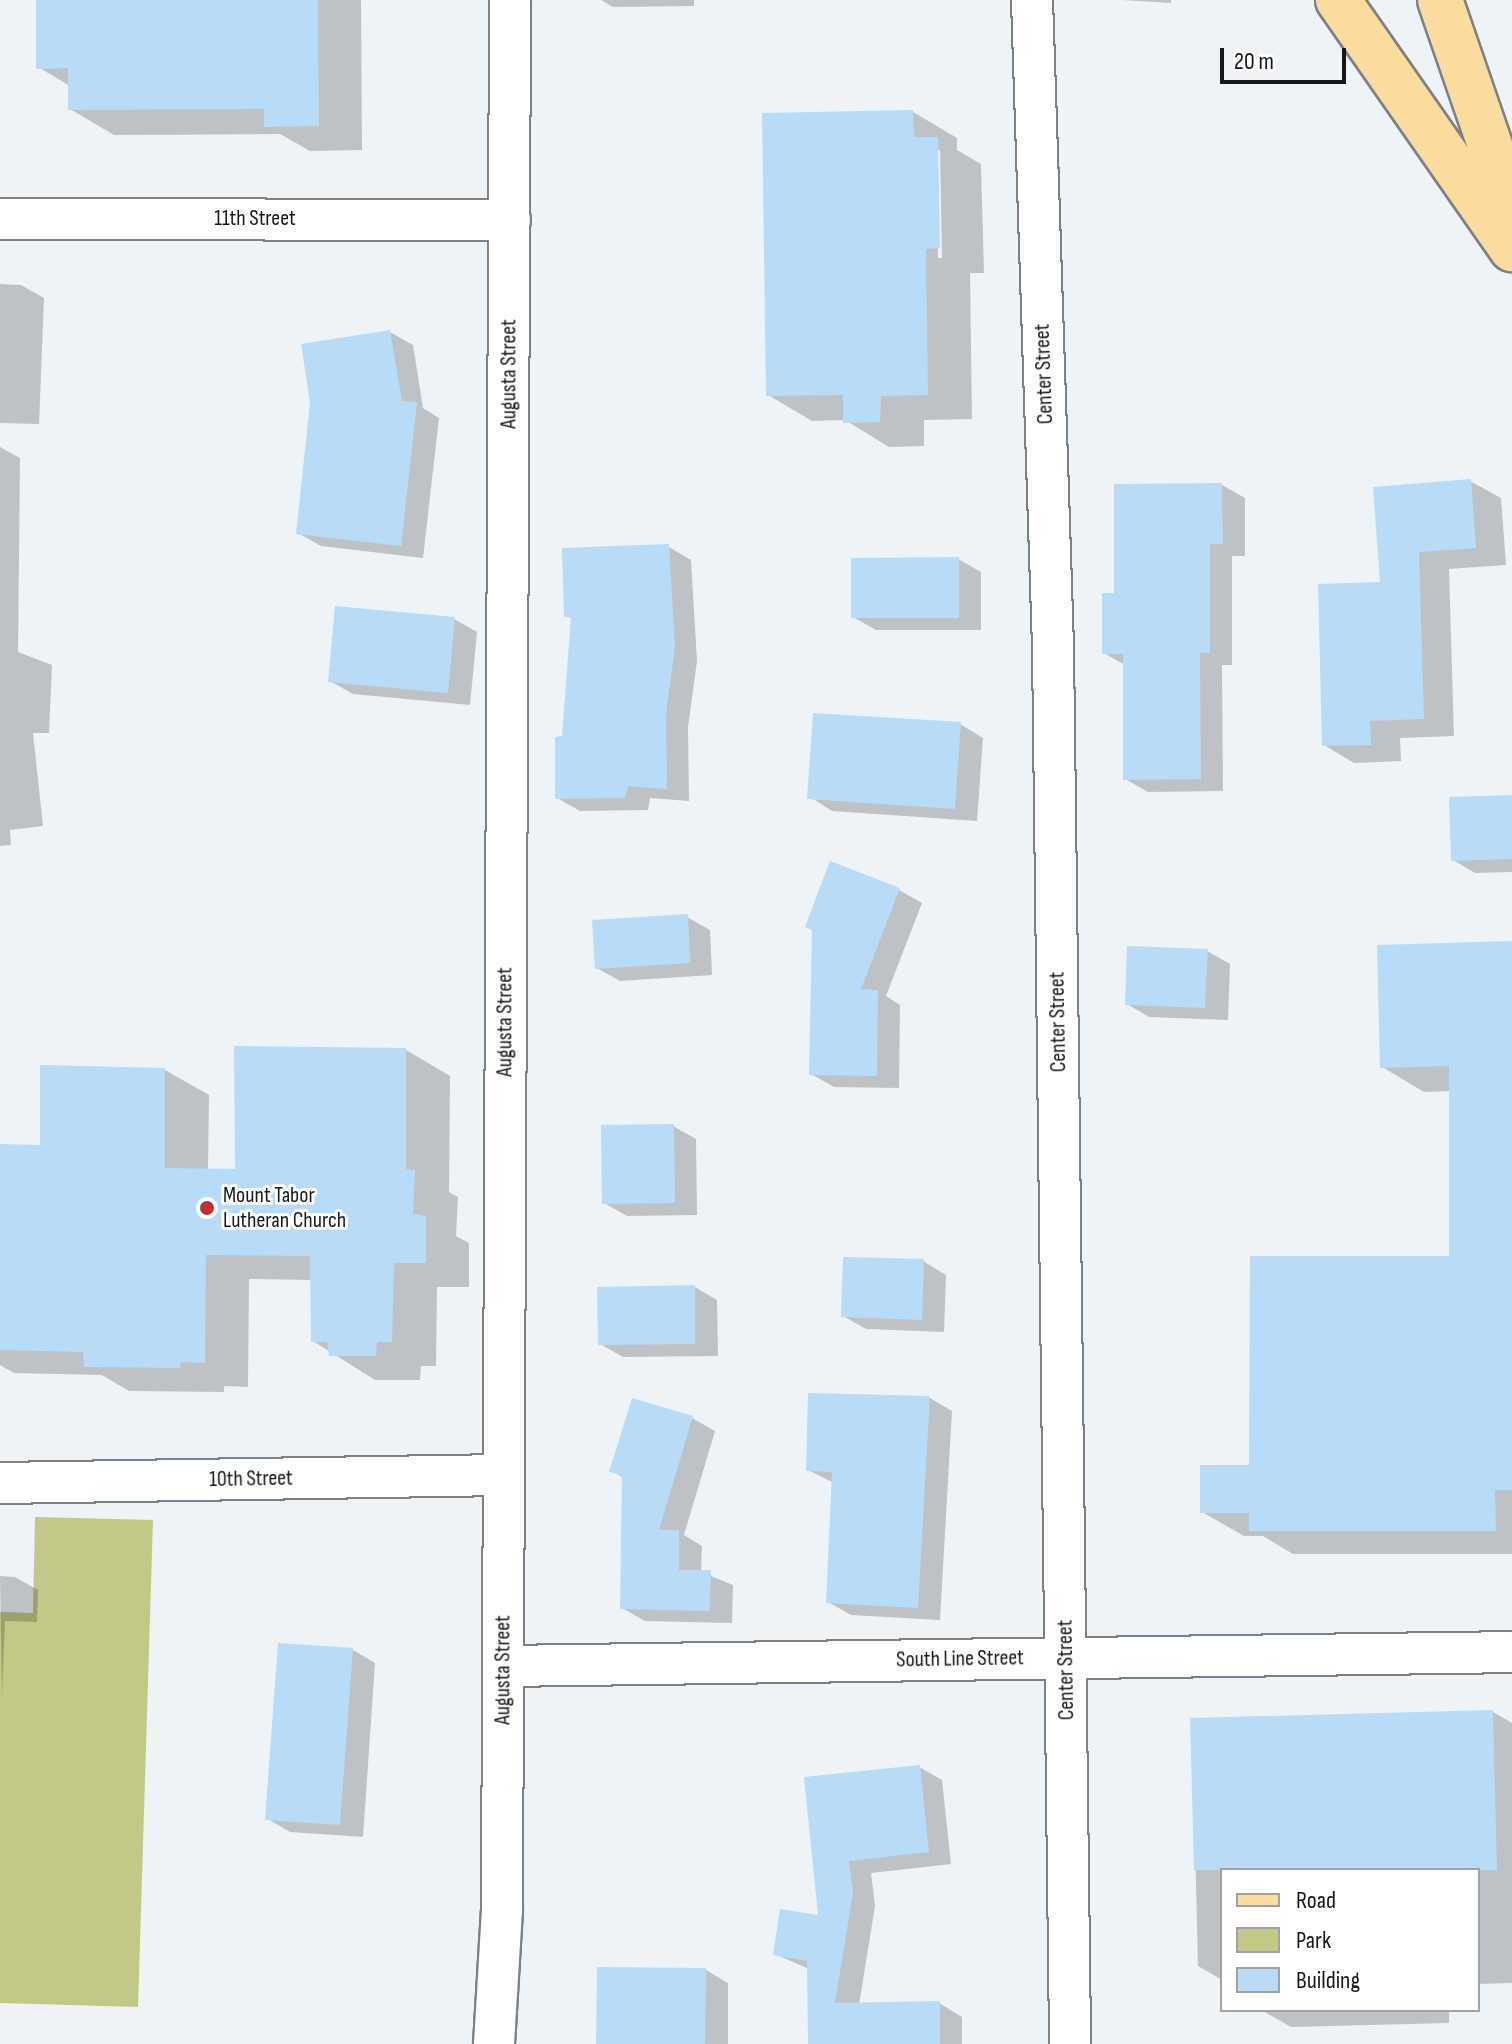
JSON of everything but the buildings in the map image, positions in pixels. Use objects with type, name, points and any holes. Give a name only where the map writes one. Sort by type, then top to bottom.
[{"type":"main road","points":[[1338,0],[1512,249]]},
{"type":"main road","points":[[1440,0],[1512,209]]},
{"type":"street","name":"Augusta Street","points":[[494,2044],[502,1911],[501,1475],[510,0]]},
{"type":"street","name":"Center Street","points":[[1032,0],[1053,647],[1070,2044]]},
{"type":"street","name":"11th Street","points":[[0,219],[510,220]]},
{"type":"street","name":"10th Street","points":[[0,1483],[501,1475]]},
{"type":"street","name":"South Line Street","points":[[503,1666],[1512,1652]]},
{"type":"green space","points":[[35,1517],[153,1520],[138,2007],[0,2003],[0,1612],[33,1613]]},
{"type":"place","name":"Mount Tabor Lutheran Church","points":[[207,1208]]}]
